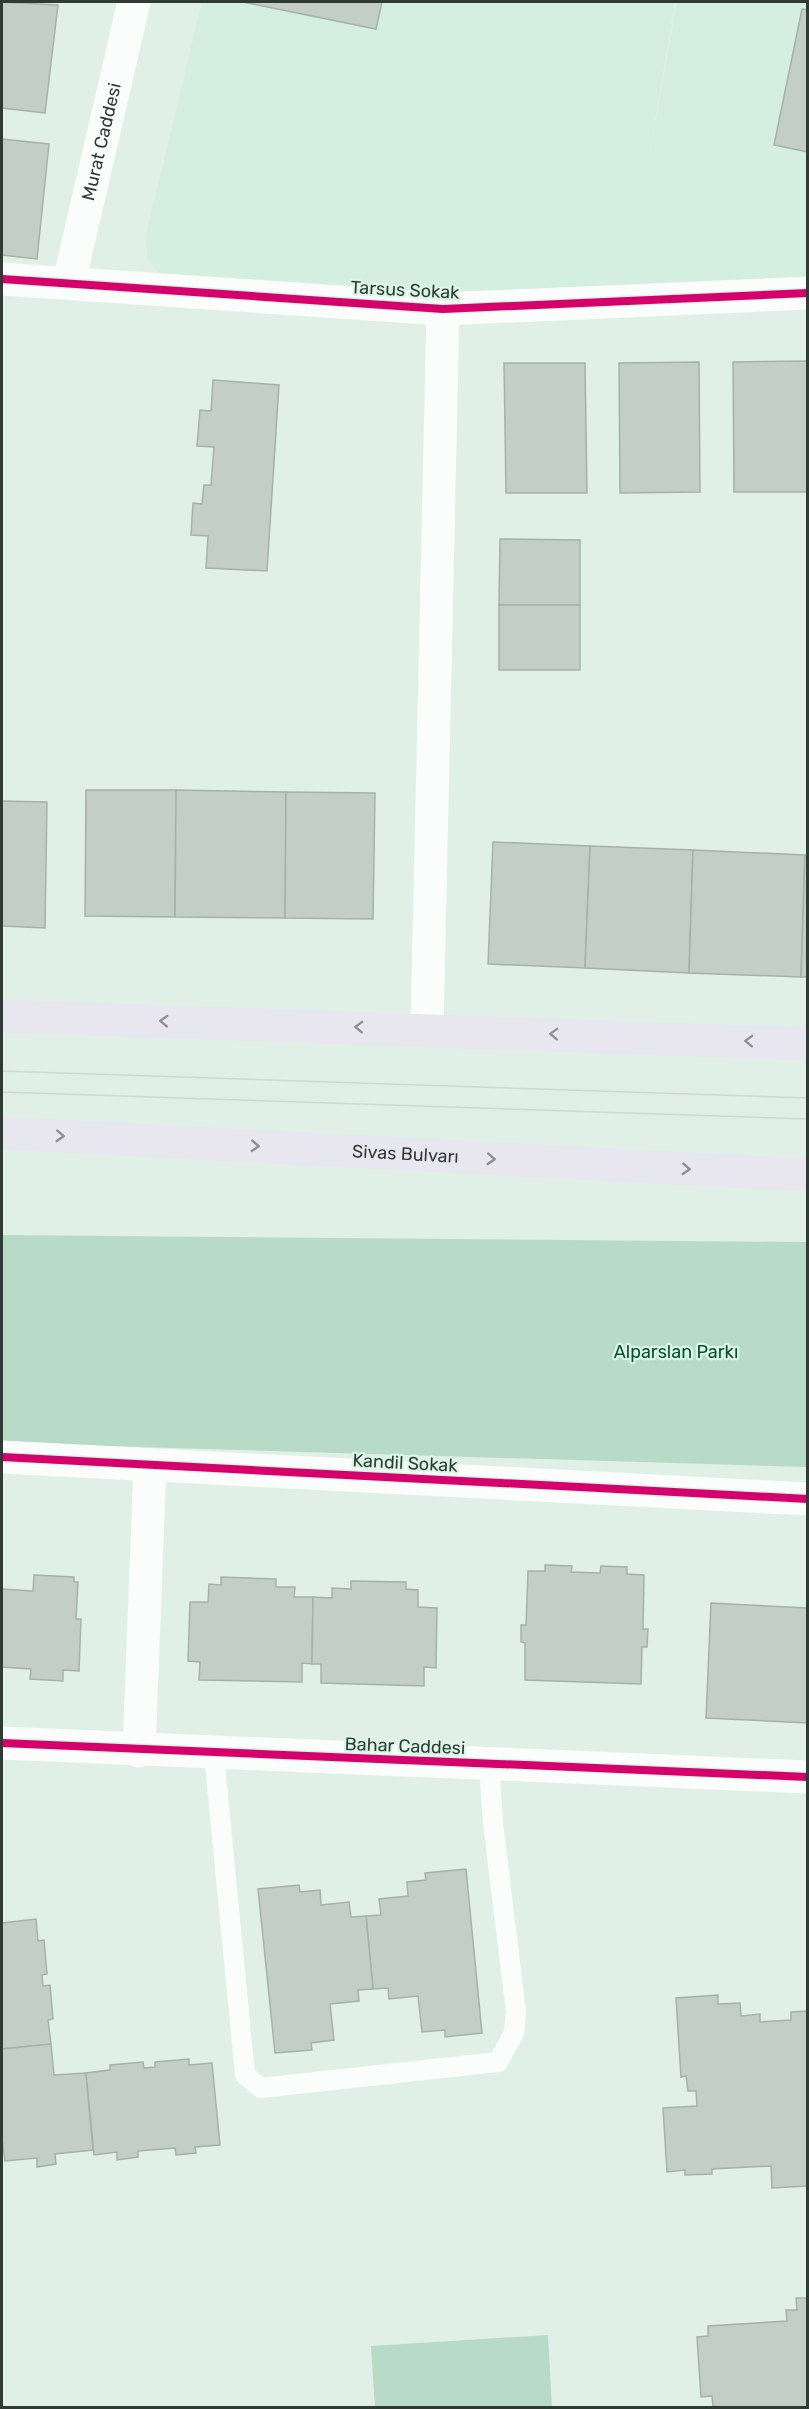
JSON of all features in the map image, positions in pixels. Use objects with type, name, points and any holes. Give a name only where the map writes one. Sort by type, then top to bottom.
[{"type":"highway","points":[[2,1016],[807,1044]]},
{"type":"highway","name":"Sivas Bulvarı","points":[[2,1133],[807,1175]]},
{"type":"street","name":"Murat Caddesi","points":[[69,282],[134,2]]},
{"type":"street","name":"Tarsus Sokak","points":[[2,279],[443,309],[807,293]]},
{"type":"street","points":[[427,1029],[443,309]]},
{"type":"street","name":"Kandil Sokak","points":[[2,1457],[807,1499]]},
{"type":"street","points":[[139,1751],[150,1465]]},
{"type":"street","name":"Bahar Caddesi","points":[[2,1743],[139,1751],[807,1777]]},
{"type":"lane","points":[[214,1754],[245,2075],[261,2088],[498,2062],[514,2033],[516,2012],[493,1822],[489,1765]]},
{"type":"shaded area","points":[[202,2],[675,2],[643,192],[677,2],[807,2],[807,293],[625,301],[168,284],[147,258],[146,235]]},
{"type":"green space","name":"Alparslan Parkı","points":[[2,1235],[807,1242],[807,1467],[2,1443]]},
{"type":"green space","points":[[548,2335],[552,2407],[375,2407],[371,2346]]},
{"type":"building","points":[[2,2],[58,5],[45,113],[2,108]]},
{"type":"building","points":[[243,2],[382,2],[376,29]]},
{"type":"building","points":[[802,9],[808,10],[808,152],[774,145]]},
{"type":"building","points":[[2,139],[49,144],[37,259],[2,255]]},
{"type":"building","points":[[808,361],[808,492],[734,492],[733,362]]},
{"type":"building","points":[[699,362],[700,492],[620,493],[619,363]]},
{"type":"building","points":[[504,363],[585,363],[587,493],[506,493]]},
{"type":"building","points":[[213,380],[279,385],[267,571],[206,568],[208,536],[191,535],[193,503],[202,504],[204,485],[211,485],[214,447],[197,446],[200,410],[211,411]]},
{"type":"building","points":[[500,539],[580,540],[580,605],[499,605]]},
{"type":"building","points":[[499,605],[580,605],[580,670],[499,670]]},
{"type":"building","points":[[86,790],[176,790],[175,917],[85,916]]},
{"type":"building","points":[[176,790],[286,792],[285,918],[175,917]]},
{"type":"building","points":[[286,792],[375,793],[373,919],[285,918]]},
{"type":"building","points":[[2,801],[47,802],[45,928],[2,926]]},
{"type":"building","points":[[493,842],[590,846],[585,968],[488,964]]},
{"type":"building","points":[[590,846],[693,850],[689,973],[585,968]]},
{"type":"building","points":[[693,850],[805,855],[801,977],[689,973]]},
{"type":"building","points":[[805,855],[808,855],[808,977],[801,977]]},
{"type":"building","points":[[545,1565],[572,1566],[571,1572],[600,1573],[601,1566],[627,1567],[627,1574],[644,1575],[643,1629],[648,1629],[647,1647],[642,1647],[641,1684],[525,1680],[525,1643],[521,1642],[521,1625],[526,1625],[528,1571],[545,1571]]},
{"type":"building","points":[[34,1575],[74,1577],[74,1582],[78,1582],[76,1619],[81,1619],[79,1671],[63,1670],[63,1681],[30,1679],[31,1669],[2,1667],[2,1589],[33,1591]]},
{"type":"building","points":[[221,1577],[276,1579],[276,1587],[295,1587],[294,1597],[313,1597],[312,1664],[302,1663],[302,1682],[199,1680],[200,1662],[188,1661],[190,1602],[208,1602],[209,1584],[221,1585]]},
{"type":"building","points":[[351,1581],[406,1582],[406,1589],[418,1590],[418,1607],[437,1608],[436,1668],[424,1667],[424,1686],[321,1683],[321,1664],[312,1664],[313,1597],[332,1598],[332,1588],[351,1589]]},
{"type":"building","points":[[711,1603],[808,1608],[808,1723],[706,1718]]},
{"type":"building","points":[[466,1869],[482,2033],[445,2037],[445,2030],[422,2032],[418,1996],[389,1999],[388,1988],[373,1989],[366,1916],[381,1915],[379,1899],[408,1896],[407,1882],[426,1880],[425,1873]]},
{"type":"building","points":[[299,1885],[300,1892],[320,1890],[321,1905],[349,1902],[351,1917],[366,1916],[373,1989],[358,1990],[359,2001],[330,2004],[334,2040],[311,2043],[312,2050],[275,2053],[258,1889]]},
{"type":"building","points":[[36,1919],[38,1941],[44,1940],[47,1974],[42,1975],[43,1986],[50,1985],[53,2019],[48,2020],[51,2044],[2,2049],[2,1923]]},
{"type":"building","points":[[718,1995],[718,2004],[740,2003],[741,2016],[760,2014],[760,2022],[791,2020],[791,2012],[808,2011],[808,2186],[772,2188],[771,2166],[712,2169],[712,2174],[685,2175],[685,2170],[667,2172],[663,2108],[697,2106],[696,2091],[688,2091],[686,2076],[681,2077],[676,1998]]},
{"type":"building","points":[[51,2044],[54,2075],[86,2073],[93,2150],[55,2154],[56,2164],[37,2167],[37,2158],[5,2161],[2,2139],[2,2049]]},
{"type":"building","points":[[189,2059],[189,2065],[212,2063],[220,2145],[195,2147],[196,2153],[176,2155],[175,2148],[138,2151],[138,2157],[117,2160],[117,2152],[94,2155],[86,2073],[110,2070],[110,2065],[143,2062],[144,2068],[155,2067],[155,2062]]},
{"type":"building","points":[[796,2298],[808,2298],[808,2408],[724,2408],[713,2406],[712,2396],[701,2397],[697,2337],[708,2336],[708,2326],[787,2321],[786,2310],[797,2310]]},
{"type":"tram line","points":[[2,1071],[808,1098]]},
{"type":"tram line","points":[[2,1092],[808,1119]]},
{"type":"cycle path","points":[[2,279],[443,309],[808,293]]},
{"type":"cycle path","points":[[2,1457],[808,1499]]},
{"type":"cycle path","points":[[2,1743],[808,1777]]}]
